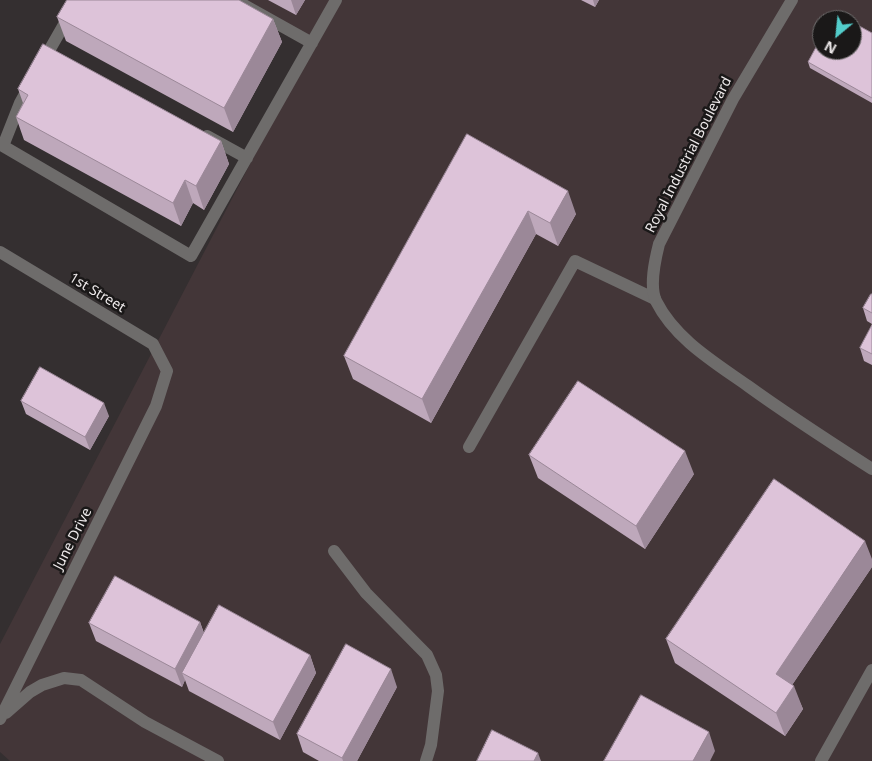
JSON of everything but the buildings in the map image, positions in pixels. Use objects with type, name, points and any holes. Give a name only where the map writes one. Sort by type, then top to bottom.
[{"type":"street","points":[[78,0],[53,54],[20,102],[4,146],[191,256],[336,0]]},
{"type":"street","points":[[234,0],[312,43]]},
{"type":"street","name":"Royal Industrial Boulevard","points":[[792,0],[733,99],[659,244],[653,270],[655,299],[674,329],[701,353],[791,417],[872,469]]},
{"type":"street","points":[[195,130],[247,158]]},
{"type":"street","name":"1st Street","points":[[0,252],[153,344],[167,371]]},
{"type":"street","points":[[468,447],[575,262],[655,299]]},
{"type":"street","name":"June Drive","points":[[0,719],[156,406],[167,371]]},
{"type":"street","points":[[334,551],[366,594],[427,655],[436,675],[438,691],[431,745],[426,761]]},
{"type":"street","points":[[821,761],[872,670]]},
{"type":"street","points":[[0,719],[30,692],[42,685],[64,678],[81,680],[145,722],[218,761]]},
{"type":"shaded area","points":[[218,0],[872,0],[872,761],[10,761],[0,752],[0,644],[311,47]]}]
